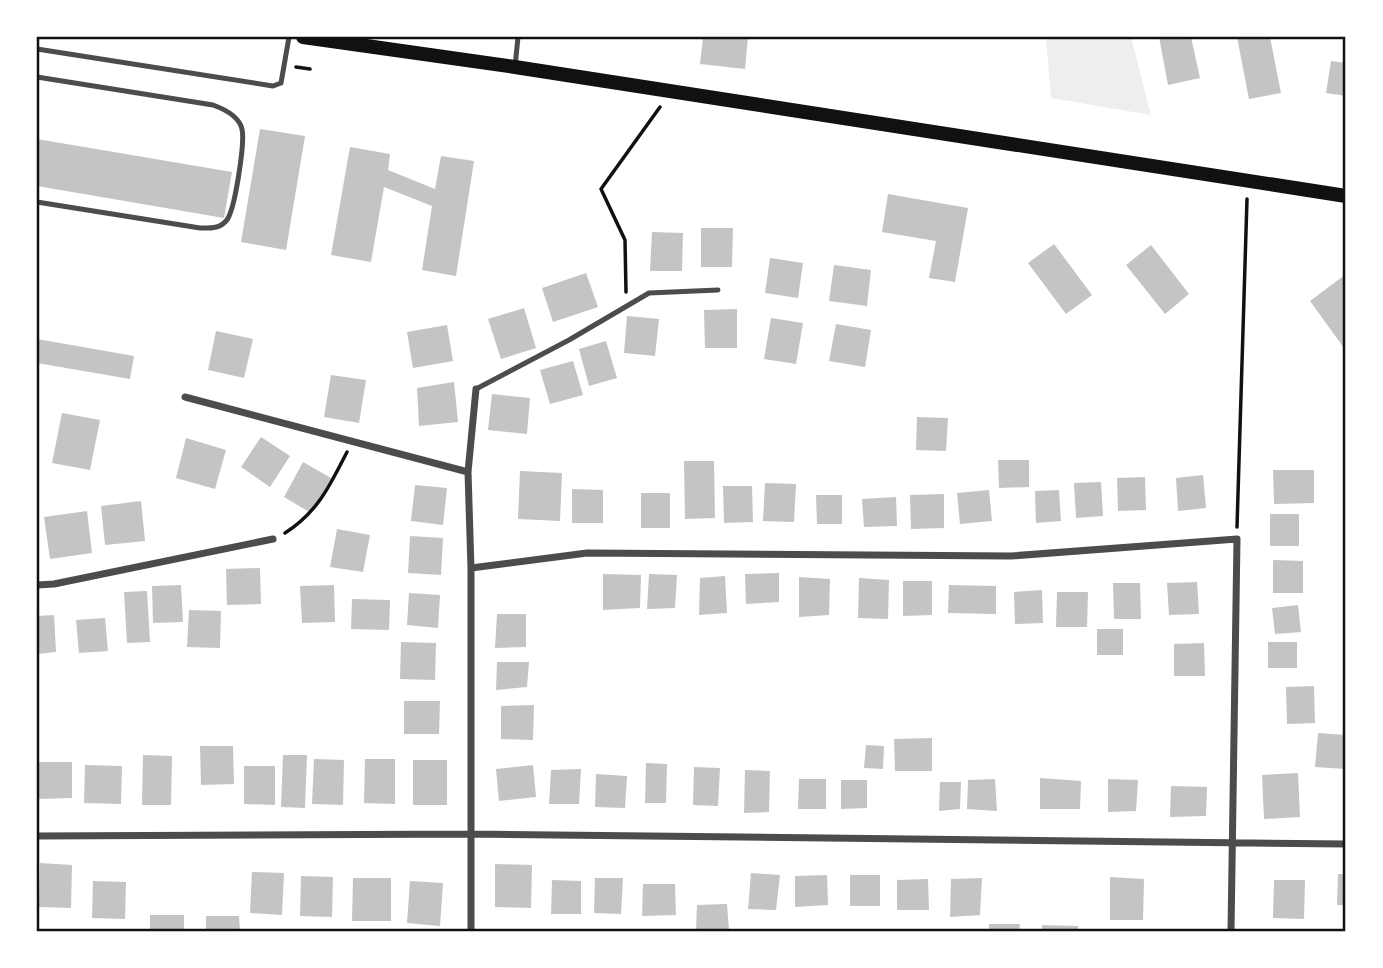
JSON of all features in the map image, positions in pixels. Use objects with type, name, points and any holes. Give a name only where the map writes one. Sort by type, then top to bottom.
[{"type":"main road","points":[[303,37],[347,39],[1346,196]]},
{"type":"street","points":[[471,931],[473,834],[468,472],[476,389]]},
{"type":"street","points":[[185,397],[468,472]]},
{"type":"street","points":[[37,585],[54,584],[273,539]]},
{"type":"street","points":[[471,568],[587,553],[1011,556],[1237,539],[1231,931]]},
{"type":"street","points":[[37,836],[473,834],[1346,844]]},
{"type":"lane","points":[[37,49],[273,86],[281,83],[289,37]]},
{"type":"lane","points":[[515,67],[517,37]]},
{"type":"lane","points":[[37,77],[213,104],[237,120],[242,129],[238,175],[230,216],[216,227],[200,228],[37,202]]},
{"type":"lane","points":[[476,389],[649,293],[718,290]]},
{"type":"path","points":[[627,306],[625,240],[601,189],[672,91]]},
{"type":"path","points":[[1237,539],[1248,181]]},
{"type":"path","points":[[273,539],[288,532],[312,513],[353,440]]},
{"type":"shaded area","points":[[1046,37],[1131,37],[1151,115],[1051,98]]},
{"type":"building","points":[[703,37],[748,37],[745,69],[700,64]]},
{"type":"building","points":[[1159,37],[1191,37],[1200,78],[1168,85]]},
{"type":"building","points":[[1237,37],[1270,37],[1281,93],[1249,99]]},
{"type":"building","points":[[1331,61],[1346,63],[1346,96],[1326,93]]},
{"type":"building","points":[[260,129],[305,136],[286,250],[241,242]]},
{"type":"building","points":[[37,139],[232,172],[224,218],[37,186]]},
{"type":"building","points":[[350,147],[390,154],[388,170],[435,189],[441,156],[474,161],[456,276],[422,270],[432,206],[384,187],[371,262],[331,255]]},
{"type":"building","points":[[888,194],[968,208],[955,282],[929,278],[936,241],[882,232]]},
{"type":"building","points":[[701,228],[733,228],[732,267],[701,267]]},
{"type":"building","points":[[652,232],[683,233],[682,271],[650,271]]},
{"type":"building","points":[[1054,244],[1092,295],[1066,314],[1028,263]]},
{"type":"building","points":[[1151,245],[1189,294],[1165,314],[1126,265]]},
{"type":"building","points":[[770,258],[803,263],[798,298],[765,293]]},
{"type":"building","points":[[834,265],[871,270],[867,306],[829,301]]},
{"type":"building","points":[[586,273],[598,307],[553,322],[542,288]]},
{"type":"building","points":[[1346,274],[1346,346],[1344,348],[1310,301]]},
{"type":"building","points":[[524,308],[536,348],[501,359],[488,319]]},
{"type":"building","points":[[737,309],[737,348],[705,348],[704,310]]},
{"type":"building","points":[[627,316],[659,319],[655,356],[624,353]]},
{"type":"building","points":[[771,318],[803,323],[796,364],[764,359]]},
{"type":"building","points":[[836,324],[871,330],[865,367],[829,361]]},
{"type":"building","points":[[447,325],[453,361],[413,368],[407,332]]},
{"type":"building","points":[[216,331],[253,339],[244,378],[208,370]]},
{"type":"building","points":[[37,339],[134,356],[130,379],[37,363]]},
{"type":"building","points":[[606,341],[617,378],[589,386],[579,349]]},
{"type":"building","points":[[573,361],[583,395],[550,404],[540,370]]},
{"type":"building","points":[[331,375],[366,380],[359,423],[324,417]]},
{"type":"building","points":[[454,382],[458,422],[419,426],[417,388]]},
{"type":"building","points":[[492,394],[530,398],[527,434],[488,430]]},
{"type":"building","points":[[62,413],[100,420],[90,470],[52,463]]},
{"type":"building","points":[[917,417],[948,418],[946,451],[916,450]]},
{"type":"building","points":[[261,437],[290,456],[270,487],[241,467]]},
{"type":"building","points":[[186,438],[226,450],[215,489],[176,478]]},
{"type":"building","points":[[998,460],[1029,460],[1029,487],[999,488]]},
{"type":"building","points":[[684,461],[714,461],[715,518],[685,519]]},
{"type":"building","points":[[303,462],[331,478],[311,513],[284,497]]},
{"type":"building","points":[[1273,470],[1314,470],[1314,503],[1274,504]]},
{"type":"building","points":[[520,471],[562,473],[560,521],[518,519]]},
{"type":"building","points":[[1203,475],[1206,508],[1178,511],[1176,478]]},
{"type":"building","points":[[1145,477],[1146,510],[1118,511],[1117,478]]},
{"type":"building","points":[[1101,482],[1103,516],[1076,518],[1074,483]]},
{"type":"building","points":[[765,483],[796,484],[794,522],[763,521]]},
{"type":"building","points":[[415,485],[447,488],[443,525],[411,521]]},
{"type":"building","points":[[723,486],[752,486],[753,522],[724,523]]},
{"type":"building","points":[[572,489],[603,490],[603,523],[572,523]]},
{"type":"building","points":[[989,490],[992,521],[960,524],[957,493]]},
{"type":"building","points":[[1059,490],[1061,521],[1036,523],[1035,491]]},
{"type":"building","points":[[641,493],[670,493],[670,528],[641,528]]},
{"type":"building","points":[[944,494],[944,528],[911,529],[910,495]]},
{"type":"building","points":[[816,495],[842,495],[842,524],[817,524]]},
{"type":"building","points":[[896,497],[897,526],[864,527],[862,499]]},
{"type":"building","points":[[141,501],[145,541],[105,545],[101,506]]},
{"type":"building","points":[[87,511],[92,553],[50,559],[44,517]]},
{"type":"building","points":[[1270,514],[1299,514],[1299,546],[1270,546]]},
{"type":"building","points":[[337,529],[370,535],[363,572],[330,567]]},
{"type":"building","points":[[410,536],[443,538],[441,575],[408,573]]},
{"type":"building","points":[[1273,560],[1303,561],[1303,593],[1273,593]]},
{"type":"building","points":[[260,568],[261,604],[227,605],[226,569]]},
{"type":"building","points":[[779,573],[779,602],[746,604],[745,574]]},
{"type":"building","points":[[603,574],[641,575],[640,608],[603,610]]},
{"type":"building","points":[[649,574],[677,575],[675,608],[647,609]]},
{"type":"building","points":[[725,576],[727,613],[699,615],[700,578]]},
{"type":"building","points":[[799,577],[830,579],[829,615],[799,617]]},
{"type":"building","points":[[859,578],[889,580],[888,619],[858,618]]},
{"type":"building","points":[[903,581],[932,581],[932,615],[903,616]]},
{"type":"building","points":[[1197,582],[1199,614],[1169,615],[1167,583]]},
{"type":"building","points":[[1113,583],[1140,583],[1141,619],[1114,619]]},
{"type":"building","points":[[181,585],[183,622],[153,623],[152,586]]},
{"type":"building","points":[[334,585],[335,622],[302,623],[300,586]]},
{"type":"building","points":[[949,585],[996,586],[996,614],[948,613]]},
{"type":"building","points":[[1042,590],[1043,623],[1015,624],[1014,592]]},
{"type":"building","points":[[147,591],[150,642],[127,643],[124,592]]},
{"type":"building","points":[[1057,592],[1088,592],[1087,627],[1056,627]]},
{"type":"building","points":[[409,593],[440,595],[438,628],[407,625]]},
{"type":"building","points":[[352,599],[390,600],[389,630],[351,629]]},
{"type":"building","points":[[1298,605],[1301,632],[1275,634],[1272,608]]},
{"type":"building","points":[[189,610],[221,611],[220,648],[187,647]]},
{"type":"building","points":[[497,614],[526,614],[526,647],[495,648]]},
{"type":"building","points":[[54,615],[56,652],[37,654],[37,616]]},
{"type":"building","points":[[105,618],[108,651],[79,653],[76,620]]},
{"type":"building","points":[[1097,629],[1123,629],[1123,655],[1097,655]]},
{"type":"building","points":[[401,642],[436,643],[435,680],[400,679]]},
{"type":"building","points":[[1268,642],[1297,642],[1297,668],[1268,668]]},
{"type":"building","points":[[1204,643],[1205,676],[1174,676],[1174,644]]},
{"type":"building","points":[[497,662],[529,662],[527,687],[496,690]]},
{"type":"building","points":[[1314,686],[1315,723],[1287,724],[1286,687]]},
{"type":"building","points":[[404,701],[440,701],[439,734],[404,734]]},
{"type":"building","points":[[534,705],[533,740],[501,739],[501,706]]},
{"type":"building","points":[[1318,733],[1346,735],[1346,769],[1315,767]]},
{"type":"building","points":[[932,738],[932,771],[895,771],[894,739]]},
{"type":"building","points":[[866,745],[884,746],[883,769],[864,768]]},
{"type":"building","points":[[200,746],[233,746],[234,784],[201,785]]},
{"type":"building","points":[[143,755],[172,756],[171,805],[142,805]]},
{"type":"building","points":[[283,755],[307,755],[305,808],[281,807]]},
{"type":"building","points":[[314,759],[344,760],[343,805],[312,804]]},
{"type":"building","points":[[365,759],[395,759],[395,804],[364,803]]},
{"type":"building","points":[[413,760],[447,760],[447,805],[413,805]]},
{"type":"building","points":[[38,762],[72,762],[72,798],[38,799]]},
{"type":"building","points":[[646,763],[667,764],[666,803],[645,803]]},
{"type":"building","points":[[85,765],[122,766],[121,804],[84,803]]},
{"type":"building","points":[[533,765],[536,797],[499,801],[496,769]]},
{"type":"building","points":[[244,766],[275,766],[275,805],[244,804]]},
{"type":"building","points":[[694,767],[720,768],[718,806],[693,805]]},
{"type":"building","points":[[581,769],[579,804],[549,804],[551,770]]},
{"type":"building","points":[[745,770],[770,771],[769,812],[744,813]]},
{"type":"building","points":[[1298,773],[1300,817],[1264,819],[1262,775]]},
{"type":"building","points":[[596,774],[627,776],[625,808],[595,807]]},
{"type":"building","points":[[1040,778],[1081,781],[1080,809],[1040,809]]},
{"type":"building","points":[[799,779],[826,779],[826,809],[798,809]]},
{"type":"building","points":[[995,779],[997,811],[967,809],[968,780]]},
{"type":"building","points":[[1108,779],[1138,780],[1136,811],[1108,812]]},
{"type":"building","points":[[841,780],[867,780],[867,808],[841,809]]},
{"type":"building","points":[[940,782],[961,782],[960,809],[939,811]]},
{"type":"building","points":[[1171,786],[1207,787],[1206,816],[1170,817]]},
{"type":"building","points":[[40,863],[72,865],[71,908],[39,907]]},
{"type":"building","points":[[495,864],[532,865],[531,908],[495,907]]},
{"type":"building","points":[[252,872],[284,873],[282,915],[250,913]]},
{"type":"building","points":[[751,873],[780,875],[776,910],[748,909]]},
{"type":"building","points":[[1338,874],[1346,874],[1346,905],[1337,905]]},
{"type":"building","points":[[827,875],[828,905],[795,907],[795,876]]},
{"type":"building","points":[[850,875],[880,875],[880,906],[850,906]]},
{"type":"building","points":[[301,876],[333,877],[332,917],[300,916]]},
{"type":"building","points":[[1110,877],[1144,879],[1143,920],[1110,920]]},
{"type":"building","points":[[353,878],[391,878],[391,921],[352,921]]},
{"type":"building","points":[[595,878],[623,878],[621,914],[594,913]]},
{"type":"building","points":[[982,878],[980,915],[950,917],[951,879]]},
{"type":"building","points":[[928,879],[929,910],[897,910],[897,880]]},
{"type":"building","points":[[552,880],[581,881],[581,914],[551,914]]},
{"type":"building","points":[[1274,880],[1305,880],[1304,919],[1273,918]]},
{"type":"building","points":[[93,881],[126,882],[125,919],[92,918]]},
{"type":"building","points":[[410,881],[443,883],[440,926],[407,923]]},
{"type":"building","points":[[643,884],[675,884],[676,915],[642,916]]},
{"type":"building","points":[[727,904],[729,931],[696,931],[697,905]]},
{"type":"building","points":[[150,915],[184,915],[184,931],[150,931]]},
{"type":"building","points":[[206,916],[239,916],[240,931],[206,931]]},
{"type":"building","points":[[989,924],[1020,924],[1019,931],[989,931]]},
{"type":"building","points":[[1042,925],[1078,926],[1078,931],[1042,931]]}]
